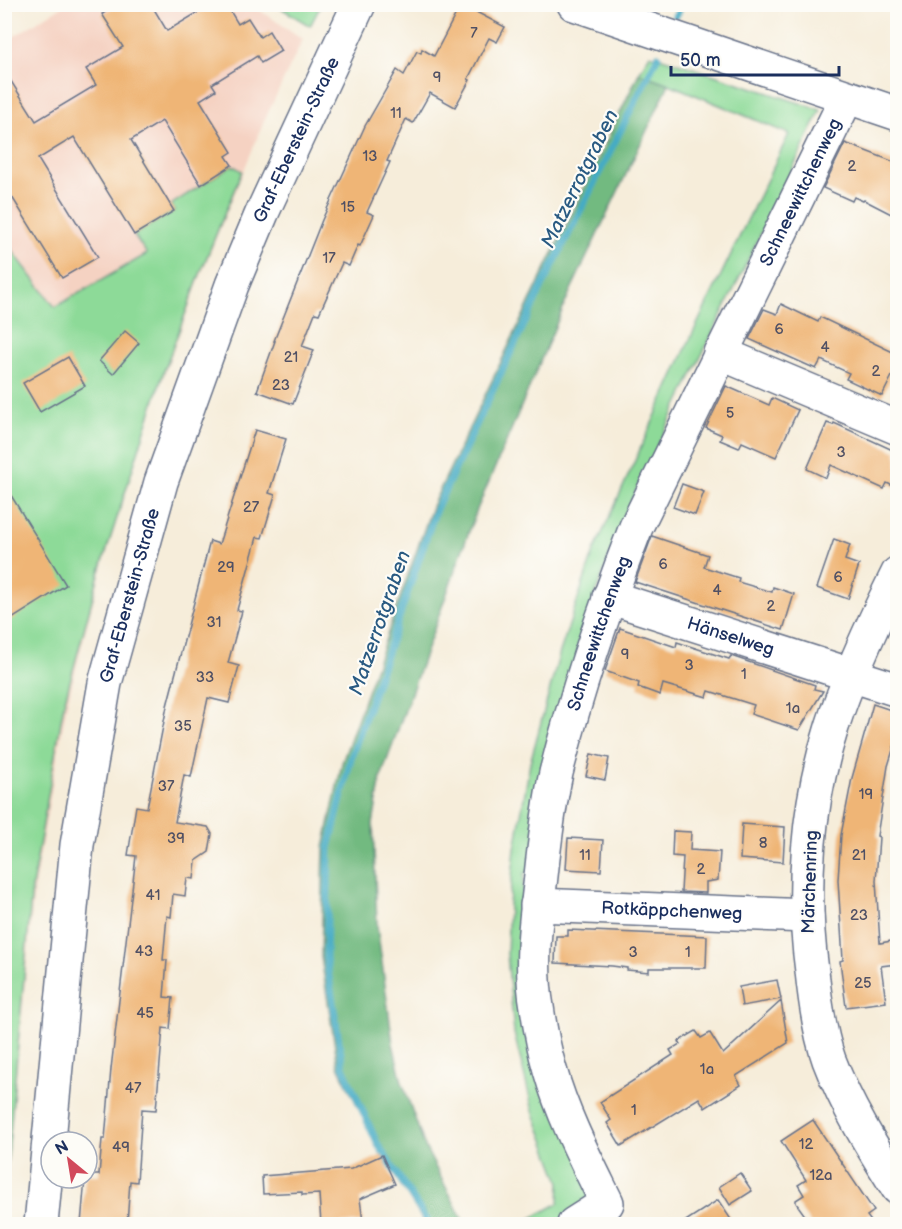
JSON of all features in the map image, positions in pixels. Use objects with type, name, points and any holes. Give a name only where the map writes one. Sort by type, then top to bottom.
[{"type":"street","name":"Graf-Eberstein-Straße","points":[[41,1224],[77,845],[105,683],[161,482],[224,306],[262,213],[359,4]]},
{"type":"street","points":[[574,4],[846,99],[897,114]]},
{"type":"street","name":"Schneewittchenweg","points":[[574,1224],[607,1203],[578,1142],[550,1069],[536,1005],[534,961],[537,905],[545,835],[556,774],[586,668],[609,597],[636,526],[846,99]]},
{"type":"street","points":[[720,353],[897,428]]},
{"type":"street","name":"Märchenring","points":[[897,573],[851,675],[831,728],[817,792],[807,873],[807,916],[820,1029],[829,1060],[855,1116],[897,1188]]},
{"type":"street","name":"Hänselweg","points":[[609,597],[897,690]]},
{"type":"street","name":"Rotkäppchenweg","points":[[537,905],[807,916]]},
{"type":"shaded area","points":[[64,5],[252,5],[303,39],[265,119],[203,270],[159,388],[100,574],[67,704],[34,887],[5,1195],[5,42]]},
{"type":"green space","points":[[276,5],[321,5],[310,26]]},
{"type":"green space","points":[[650,54],[821,110],[625,513],[582,631],[533,872],[524,873],[521,940],[595,1192],[558,1224],[521,1224],[559,1203],[560,1182],[533,1111],[514,1033],[507,954],[509,904],[515,849],[530,763],[560,652],[594,551],[691,337],[789,134],[639,73]]},
{"type":"green space","points":[[639,73],[669,84],[570,292],[476,512],[381,777],[373,824],[377,926],[393,1044],[402,1082],[425,1147],[465,1224],[425,1224],[376,1143],[338,1066],[321,957],[324,848],[342,763],[433,504]]},
{"type":"green space","points":[[232,165],[242,171],[164,371],[99,574],[64,704],[32,887],[5,1190],[5,241],[55,307],[147,254],[134,235],[174,211],[172,204]]},
{"type":"building","points":[[119,4],[151,4],[167,31],[212,4],[226,4],[238,24],[248,18],[260,37],[269,31],[281,51],[261,63],[257,56],[212,84],[216,90],[200,100],[232,152],[226,156],[232,165],[201,185],[162,121],[131,140],[174,211],[134,235],[74,137],[38,159],[98,257],[62,278],[4,184],[4,70],[36,121],[96,85],[86,69],[123,47],[102,14]]},
{"type":"building","points":[[461,4],[505,27],[497,42],[489,38],[455,107],[430,93],[413,123],[406,119],[387,161],[390,162],[367,212],[374,215],[360,246],[358,245],[349,266],[342,263],[319,314],[315,313],[302,346],[314,350],[293,404],[257,391],[274,341],[322,220],[365,126],[397,70],[404,75],[417,51],[421,53],[422,49],[434,56]]},
{"type":"building","points":[[845,143],[897,163],[897,217],[864,200],[854,197],[852,201],[823,188]]},
{"type":"building","points":[[781,304],[818,322],[820,317],[897,354],[897,379],[892,376],[882,396],[846,379],[849,373],[821,360],[816,369],[749,339],[764,309],[777,314]]},
{"type":"building","points":[[125,331],[139,343],[113,374],[99,361]]},
{"type":"building","points":[[68,357],[85,386],[40,412],[23,383]]},
{"type":"building","points":[[726,386],[769,405],[772,398],[798,410],[776,457],[742,442],[739,448],[720,440],[722,435],[706,428]]},
{"type":"building","points":[[827,423],[833,425],[834,423],[897,452],[897,488],[887,483],[884,489],[831,465],[826,478],[807,469]]},
{"type":"building","points":[[255,430],[286,439],[269,493],[275,495],[262,538],[257,537],[237,610],[242,611],[228,663],[239,666],[229,703],[208,698],[191,777],[184,775],[175,822],[208,827],[212,834],[209,852],[196,861],[194,879],[187,878],[185,896],[173,894],[171,917],[167,916],[163,960],[167,960],[164,997],[173,998],[170,1029],[163,1028],[156,1110],[142,1109],[137,1182],[130,1181],[127,1224],[81,1224],[84,1190],[99,1190],[102,1139],[105,1139],[136,856],[128,855],[136,806],[147,808],[167,706],[210,541],[219,544]]},
{"type":"building","points":[[4,484],[66,585],[4,624]]},
{"type":"building","points":[[682,484],[704,492],[695,515],[673,507]]},
{"type":"building","points":[[652,536],[708,555],[704,567],[739,578],[738,582],[772,592],[773,587],[794,594],[783,630],[635,582]]},
{"type":"building","points":[[834,539],[850,545],[845,560],[859,565],[848,599],[817,588]]},
{"type":"building","points":[[620,628],[676,647],[677,642],[729,659],[731,656],[815,685],[814,689],[823,691],[799,730],[751,714],[754,705],[709,691],[707,697],[663,684],[660,695],[638,687],[639,683],[605,671]]},
{"type":"building","points":[[873,704],[897,712],[897,737],[888,766],[877,836],[879,837],[876,881],[880,943],[897,940],[897,964],[881,966],[886,1002],[846,1007],[840,961],[843,960],[838,880],[841,835],[852,778]]},
{"type":"building","points":[[591,754],[609,758],[605,780],[586,776]]},
{"type":"building","points":[[742,824],[785,827],[783,862],[740,859]]},
{"type":"building","points":[[673,831],[691,832],[690,850],[720,852],[718,880],[706,882],[706,893],[681,892],[683,857],[672,856]]},
{"type":"building","points":[[568,838],[603,840],[601,871],[566,869]]},
{"type":"building","points":[[568,930],[707,936],[706,968],[649,968],[649,972],[612,966],[555,963],[556,936],[568,936]]},
{"type":"building","points":[[777,980],[781,999],[742,1006],[739,987]]},
{"type":"building","points":[[781,1001],[788,1043],[736,1076],[741,1085],[705,1108],[699,1098],[621,1146],[607,1123],[611,1120],[600,1102],[673,1055],[670,1050],[680,1044],[679,1041],[696,1031],[701,1038],[710,1033],[723,1054]]},
{"type":"building","points":[[813,1120],[874,1211],[867,1216],[873,1224],[811,1224],[796,1203],[796,1200],[804,1195],[798,1185],[806,1180],[781,1141]]},
{"type":"building","points":[[382,1155],[395,1184],[360,1199],[363,1222],[321,1224],[319,1194],[302,1195],[302,1192],[263,1194],[262,1176],[351,1169]]},
{"type":"building","points":[[740,1173],[752,1191],[730,1205],[719,1187]]},
{"type":"building","points":[[718,1200],[734,1224],[681,1224]]},
{"type":"waterway","name":"Matzerrotgraben","points":[[676,16],[682,4]]},
{"type":"waterway","name":"Matzerrotgraben","points":[[429,1224],[377,1143],[343,1067],[326,958],[329,848],[351,758],[436,509],[544,283],[658,56]]}]
